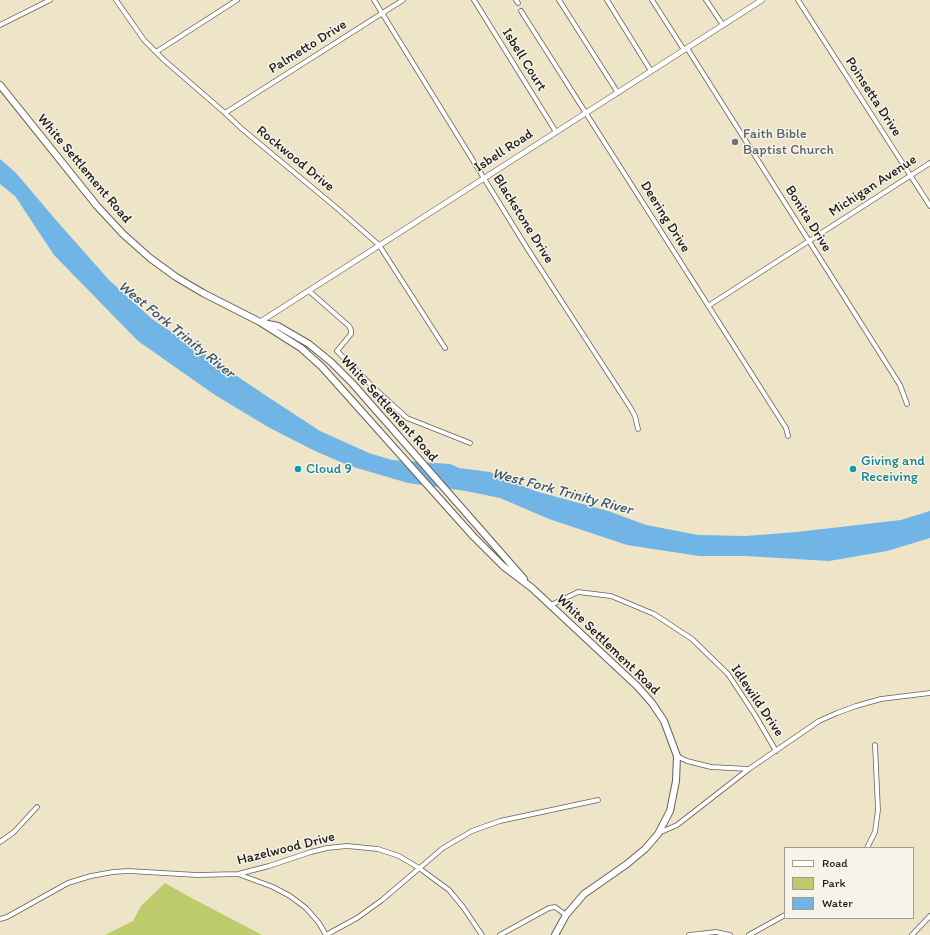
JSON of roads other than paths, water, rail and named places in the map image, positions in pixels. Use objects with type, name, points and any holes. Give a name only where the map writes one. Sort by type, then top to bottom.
[{"type":"main road","name":"White Settlement Road","points":[[0,85],[97,206],[123,234],[150,258],[176,276],[203,293],[260,322],[302,348],[322,366],[473,536],[503,566],[532,588],[638,686],[664,721],[677,756],[676,781],[670,811],[658,834],[646,849],[584,894],[566,915],[555,935]]},
{"type":"main road","name":"White Settlement Road","points":[[260,322],[278,326],[309,344],[331,362],[388,424],[532,588]]},
{"type":"street","points":[[0,25],[50,0]]},
{"type":"street","name":"Rockwood Drive","points":[[116,0],[144,40],[164,60],[225,113],[242,130],[338,209],[379,245],[445,348]]},
{"type":"street","points":[[156,52],[237,0]]},
{"type":"street","name":"Blackstone Drive","points":[[374,0],[527,248],[630,406],[635,416],[638,429]]},
{"type":"street","name":"Palmetto Drive","points":[[225,113],[403,0]]},
{"type":"street","name":"Isbell Court","points":[[474,0],[556,132]]},
{"type":"street","points":[[559,0],[618,93]]},
{"type":"street","points":[[606,0],[651,71]]},
{"type":"street","points":[[652,0],[685,49]]},
{"type":"street","points":[[706,0],[723,25]]},
{"type":"street","name":"Isbell Road","points":[[260,322],[762,0]]},
{"type":"street","name":"Poinsetta Drive","points":[[798,0],[930,206]]},
{"type":"street","name":"Deering Drive","points":[[521,11],[786,428],[788,436]]},
{"type":"street","name":"Bonita Drive","points":[[685,49],[900,385],[907,404]]},
{"type":"street","name":"Michigan Avenue","points":[[708,306],[930,162]]},
{"type":"street","points":[[309,290],[349,326],[351,334],[337,351],[374,388],[407,418],[470,442]]},
{"type":"street","name":"Idlewild Drive","points":[[551,605],[578,592],[611,596],[654,614],[692,639],[728,674],[755,715],[776,751]]},
{"type":"street","points":[[658,834],[677,825],[749,769],[819,721],[856,706],[881,699],[930,693]]},
{"type":"street","points":[[868,847],[875,832],[878,810],[875,745]]},
{"type":"street","points":[[677,756],[687,761],[711,767],[749,769]]},
{"type":"street","points":[[238,874],[273,887],[290,896],[306,908],[319,923],[326,935],[357,918],[382,900],[443,848],[472,831],[500,821],[598,800]]},
{"type":"street","points":[[0,842],[14,832],[37,808]]},
{"type":"street","name":"Hazelwood Drive","points":[[0,919],[7,917],[68,883],[113,872],[129,871],[197,875],[238,874],[269,866],[311,852],[327,848],[347,846],[385,851],[398,856],[419,868],[448,890],[464,907],[482,935]]},
{"type":"street","points":[[500,935],[549,908],[555,907],[566,915]]},
{"type":"street","points":[[749,935],[784,916]]},
{"type":"street","points":[[912,935],[930,916]]},
{"type":"street","points":[[689,935],[716,932],[730,935]]},
{"type":"water","points":[[0,159],[16,173],[109,280],[152,319],[320,431],[369,453],[392,460],[450,464],[459,468],[490,472],[535,491],[608,511],[646,525],[698,535],[746,536],[797,532],[901,520],[930,511],[930,538],[887,551],[829,561],[746,556],[699,556],[627,545],[549,519],[500,498],[466,491],[408,483],[350,466],[315,451],[268,427],[215,395],[138,341],[54,255],[15,196],[0,184]]},
{"type":"place","name":"Faith Bible Baptist Church","points":[[735,142]]},
{"type":"place","name":"Cloud 9","points":[[298,469]]},
{"type":"place","name":"Giving and Receiving","points":[[853,469]]},
{"type":"water label","name":"West Fork Trinity River","points":[[176,330]]},
{"type":"water label","name":"West Fork Trinity River","points":[[562,492]]}]
